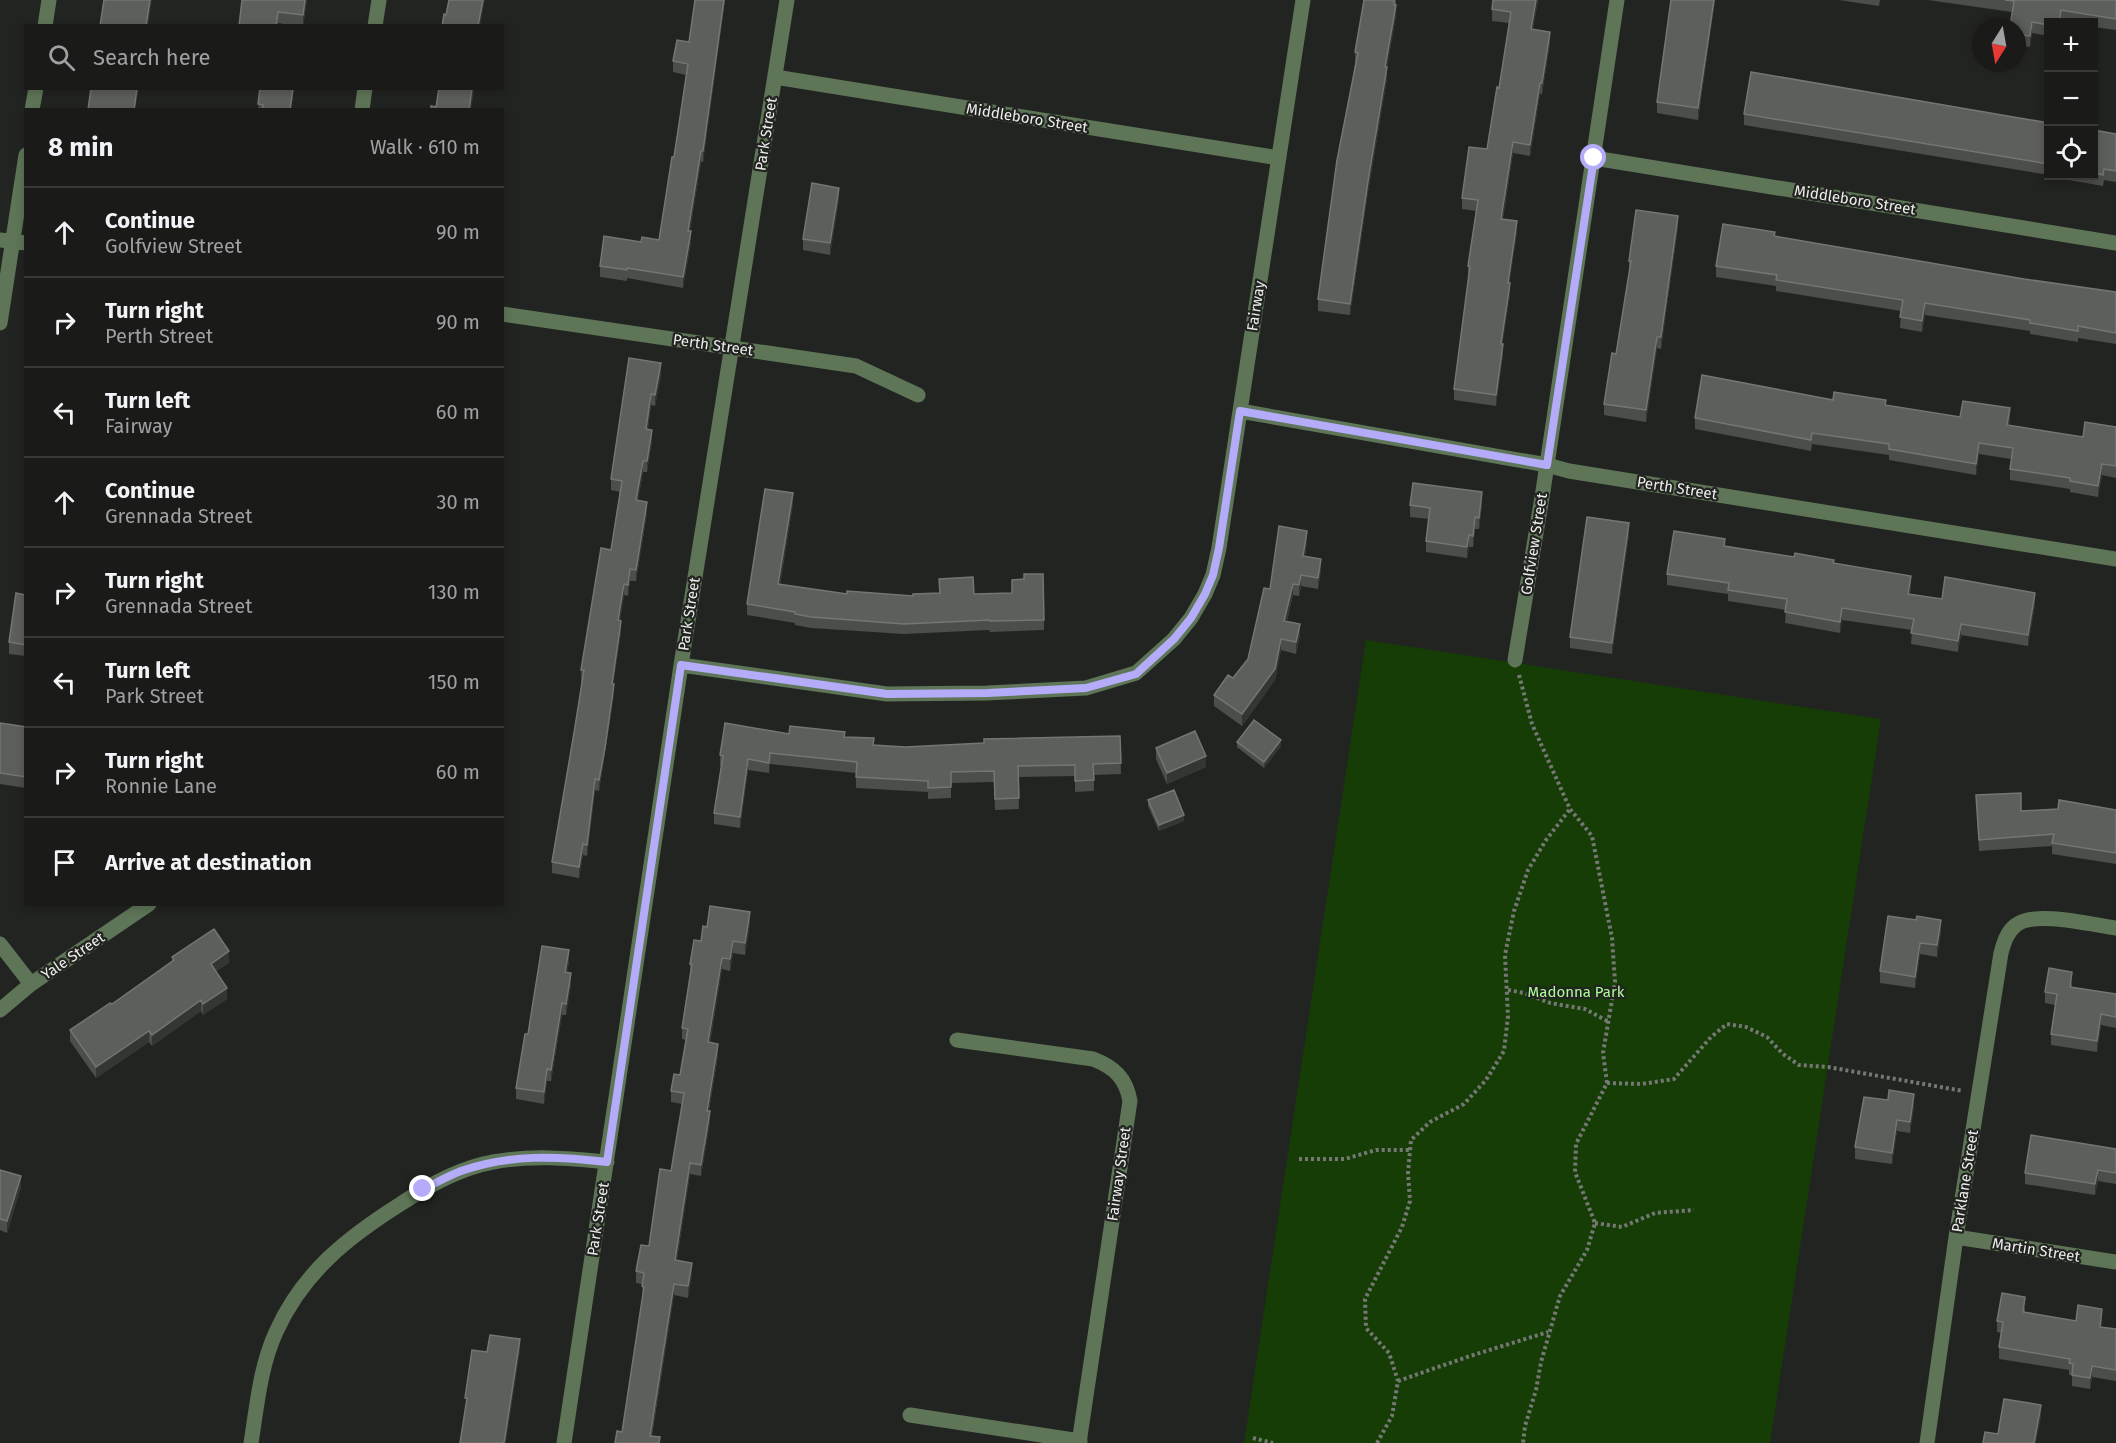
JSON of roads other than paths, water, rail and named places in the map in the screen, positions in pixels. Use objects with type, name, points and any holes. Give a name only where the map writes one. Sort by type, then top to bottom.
[{"type":"street","points":[[45,24],[49,0]]},
{"type":"street","points":[[375,24],[379,0]]},
{"type":"street","name":"Park Street","points":[[564,1443],[681,665],[787,0]]},
{"type":"street","name":"Fairway","points":[[681,665],[887,694],[987,693],[1086,688],[1136,674],[1174,639],[1197,609],[1213,575],[1219,548],[1303,0]]},
{"type":"street","name":"Golfview Street","points":[[1515,660],[1547,465],[1617,0]]},
{"type":"street","name":"Middleboro Street","points":[[776,77],[1279,158]]},
{"type":"street","points":[[32,108],[36,90]]},
{"type":"street","points":[[362,108],[365,90]]},
{"type":"street","name":"Middleboro Street","points":[[1594,158],[2116,243]]},
{"type":"street","points":[[0,323],[24,168]]},
{"type":"street","name":"Perth Street","points":[[504,314],[856,366],[918,395]]},
{"type":"street","name":"Perth Street","points":[[1240,411],[1547,465],[1569,471],[2116,559]]},
{"type":"street","name":"Yale Street","points":[[0,1010],[31,984],[146,906]]},
{"type":"street","name":"Parklane Street","points":[[1927,1443],[1978,1093],[2005,938],[2018,923],[2032,918],[2116,928]]},
{"type":"street","points":[[0,944],[31,984]]},
{"type":"street","name":"Fairway Street","points":[[957,1040],[1093,1059],[1109,1065],[1117,1072],[1128,1091],[1130,1101],[1079,1442]]},
{"type":"street","points":[[251,1443],[262,1374],[276,1331],[305,1283],[334,1251],[360,1229],[423,1189],[460,1172],[491,1162],[531,1156],[607,1162]]},
{"type":"street","name":"Martin Street","points":[[1956,1237],[2116,1262]]},
{"type":"street","points":[[910,1416],[1079,1442]]},
{"type":"park label","name":"Madonna Park","points":[[1576,992]]}]
